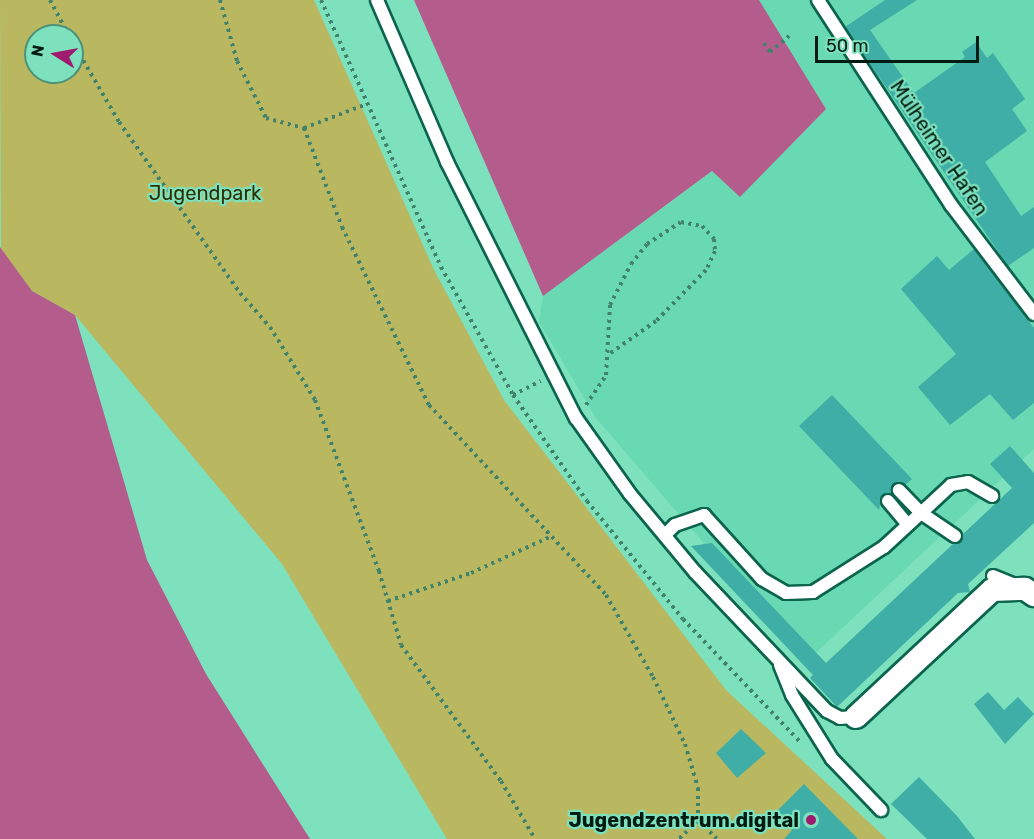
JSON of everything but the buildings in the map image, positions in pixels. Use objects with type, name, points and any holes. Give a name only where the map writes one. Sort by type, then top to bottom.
[{"type":"street","points":[[856,717],[992,590],[1029,592]]},
{"type":"lane","points":[[377,0],[447,162],[552,375],[576,418],[665,535],[777,658],[827,711],[840,718],[856,717]]},
{"type":"lane","name":"Mülheimer Hafen","points":[[818,0],[951,205],[1034,314]]},
{"type":"lane","points":[[665,535],[675,525],[704,515],[762,579],[786,593],[813,592],[844,576],[908,525],[951,485],[968,482],[992,496]]},
{"type":"lane","points":[[899,490],[921,513],[955,536]]},
{"type":"lane","points":[[888,501],[908,525]]},
{"type":"lane","points":[[993,576],[1029,592]]},
{"type":"lane","points":[[777,658],[792,695],[832,759],[881,810]]},
{"type":"path","points":[[50,0],[63,24]]},
{"type":"path","points":[[220,0],[237,61],[266,118],[304,128],[367,104]]},
{"type":"path","points":[[764,43],[770,52],[789,36]]},
{"type":"path","points":[[84,62],[119,122],[240,293],[270,327],[315,400],[388,601],[401,645],[421,677],[501,781],[535,839]]},
{"type":"path","points":[[304,128],[342,227],[429,405],[606,595],[653,677],[685,744],[698,788],[698,820],[679,839]]},
{"type":"path","points":[[576,418],[598,392],[609,354],[610,305],[631,264],[647,244],[681,222],[702,226],[714,239],[715,250],[706,270],[656,321],[609,354]]},
{"type":"path","points":[[513,395],[552,375]]},
{"type":"path","points":[[388,601],[471,573],[552,536]]},
{"type":"path","points":[[698,820],[717,839]]},
{"type":"shaded area","points":[[414,0],[759,0],[826,109],[740,197],[712,171],[543,296]]},
{"type":"shaded area","points":[[759,0],[1034,0],[1034,449],[806,662],[596,418],[539,322],[543,296],[713,171],[740,196],[826,109]]},
{"type":"shaded area","points":[[0,247],[32,291],[75,315],[147,560],[206,674],[310,839],[0,839]]},
{"type":"green space","name":"Jugendpark","points":[[0,0],[314,0],[434,270],[504,400],[726,690],[887,839],[447,839],[282,564],[75,315],[32,291],[1,250]]},
{"type":"place","name":"Jugendzentrum.digital","points":[[811,820]]}]
